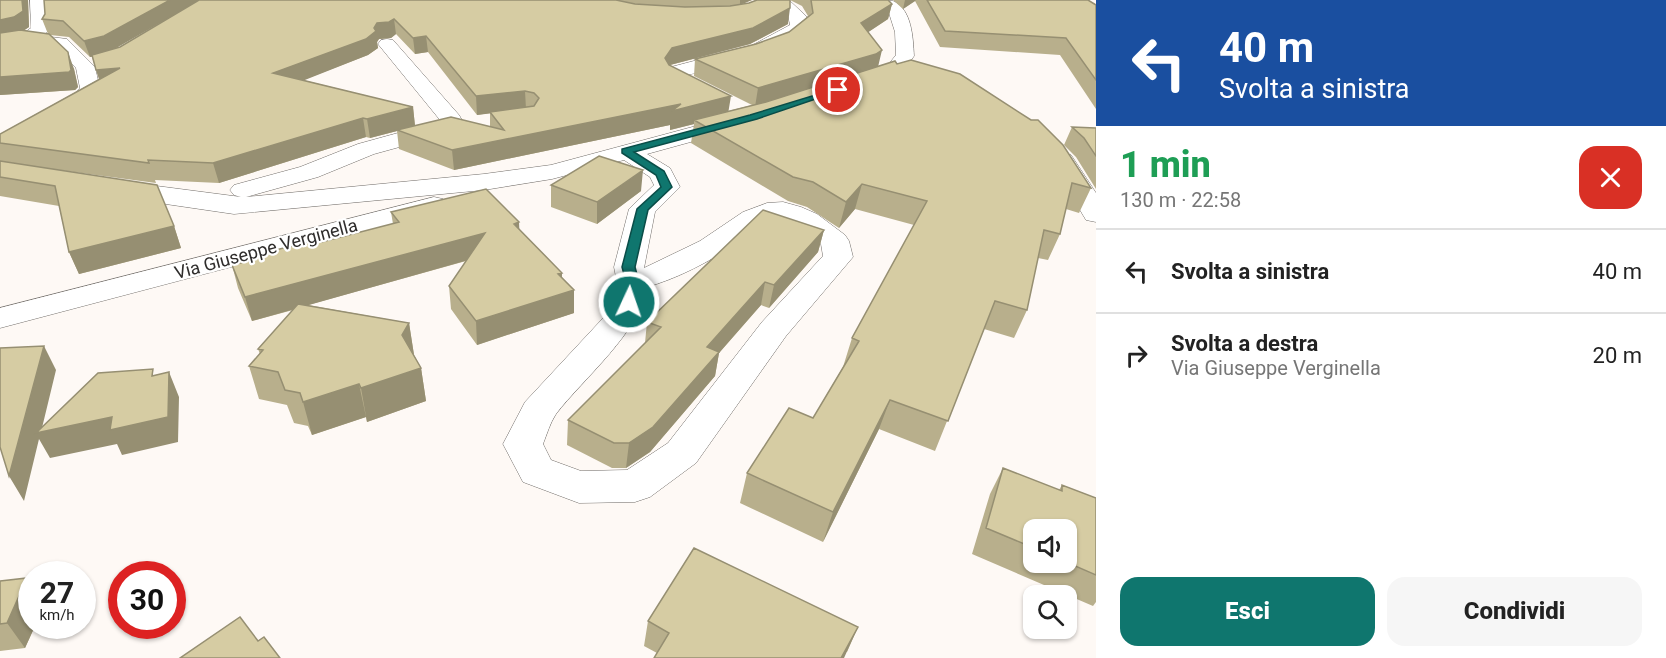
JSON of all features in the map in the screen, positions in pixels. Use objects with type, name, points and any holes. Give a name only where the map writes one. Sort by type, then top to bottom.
[{"type":"street","points":[[26,39],[40,30],[38,0]]},
{"type":"street","points":[[838,90],[880,77],[906,72],[904,32],[896,11],[882,0]]},
{"type":"street","name":"Via Giuseppe Verginella","points":[[94,185],[234,206],[484,182],[552,172],[626,151],[737,109],[675,76],[678,71],[766,47],[785,39],[799,27],[800,18],[795,10],[772,1],[730,13]]},
{"type":"street","points":[[0,45],[26,39],[61,43],[93,65],[90,89],[79,100],[0,146]]},
{"type":"street","points":[[387,44],[451,120],[446,127]]},
{"type":"street","points":[[211,203],[236,192],[309,172],[366,149],[446,127],[473,126]]},
{"type":"street","points":[[1045,142],[1065,162],[1096,214]]},
{"type":"street","points":[[626,151],[661,173],[667,187],[642,209],[629,267],[632,282],[629,302],[618,321],[538,411],[523,444],[537,471],[579,487],[634,486],[682,453],[774,329],[838,257],[835,241],[794,214],[775,210],[758,214],[719,242],[648,278],[632,282]]},
{"type":"street","name":"Via Giuseppe Verginella","points":[[0,318],[468,196],[530,175]]},
{"type":"building","points":[[0,0],[22,0],[23,11],[14,17],[0,20]]},
{"type":"building","points":[[44,0],[170,0],[104,36],[84,41],[63,21],[42,19],[45,14]]},
{"type":"building","points":[[199,0],[616,0],[635,4],[685,7],[730,6],[757,0],[790,0],[790,8],[753,28],[672,48],[665,58],[669,65],[731,96],[672,111],[681,104],[452,150],[397,130],[451,117],[504,130],[490,112],[534,106],[539,98],[534,93],[525,91],[476,96],[426,36],[413,38],[394,19],[377,23],[374,28],[376,31],[366,39],[273,73],[413,107],[367,119],[363,118],[213,163],[148,160],[149,163],[0,143],[0,134],[120,68],[96,70],[92,55],[120,47]]},
{"type":"building","points":[[811,0],[888,0],[892,4],[861,23],[882,50],[876,54],[758,88],[695,59],[756,44],[789,32],[813,13]]},
{"type":"building","points":[[927,0],[1088,0],[1096,5],[1096,80],[1066,38],[945,31]]},
{"type":"building","points":[[20,30],[49,34],[68,52],[71,70],[0,77],[0,33]]},
{"type":"building","points":[[911,60],[960,74],[1031,120],[1038,120],[1063,145],[1091,188],[1072,183],[1060,234],[1044,230],[1027,310],[995,301],[948,421],[890,400],[833,512],[747,473],[789,408],[813,418],[859,341],[852,338],[927,201],[862,184],[846,202],[813,182],[793,177],[694,120],[766,102],[895,61],[897,64]]},
{"type":"building","points":[[1072,127],[1096,128],[1096,156],[1084,138]]},
{"type":"building","points":[[599,156],[643,170],[597,202],[551,185]]},
{"type":"building","points":[[0,161],[157,185],[174,226],[69,252],[55,186],[0,177]]},
{"type":"building","points":[[486,189],[519,222],[514,224],[562,273],[558,274],[574,290],[476,321],[449,286],[485,233],[245,297],[232,265],[257,259],[255,255],[320,239],[322,242],[399,222],[391,212]]},
{"type":"building","points":[[763,210],[824,230],[774,285],[765,282],[707,347],[719,352],[653,427],[629,443],[614,443],[568,420],[661,327],[647,322]]},
{"type":"building","points":[[298,304],[409,323],[402,335],[421,368],[361,388],[359,384],[303,402],[300,393],[285,390],[278,372],[249,366],[263,350],[258,349]]},
{"type":"building","points":[[44,346],[9,476],[0,447],[0,348]]},
{"type":"building","points":[[153,369],[152,376],[169,372],[168,417],[110,430],[112,417],[36,433],[98,373]]},
{"type":"building","points":[[1003,468],[1062,491],[1062,485],[1096,498],[1096,575],[1077,567],[1077,519],[1023,519],[1023,543],[986,528]]},
{"type":"building","points":[[694,548],[858,627],[841,658],[654,658],[669,633],[648,621]]},
{"type":"building","points":[[18,579],[18,598],[7,623],[0,624],[0,581]]},
{"type":"building","points":[[240,617],[258,641],[264,637],[280,658],[180,658]]},
{"type":"route","points":[[629,302],[632,282],[629,267],[642,209],[667,187],[661,173],[626,151],[753,117],[838,90]]}]
